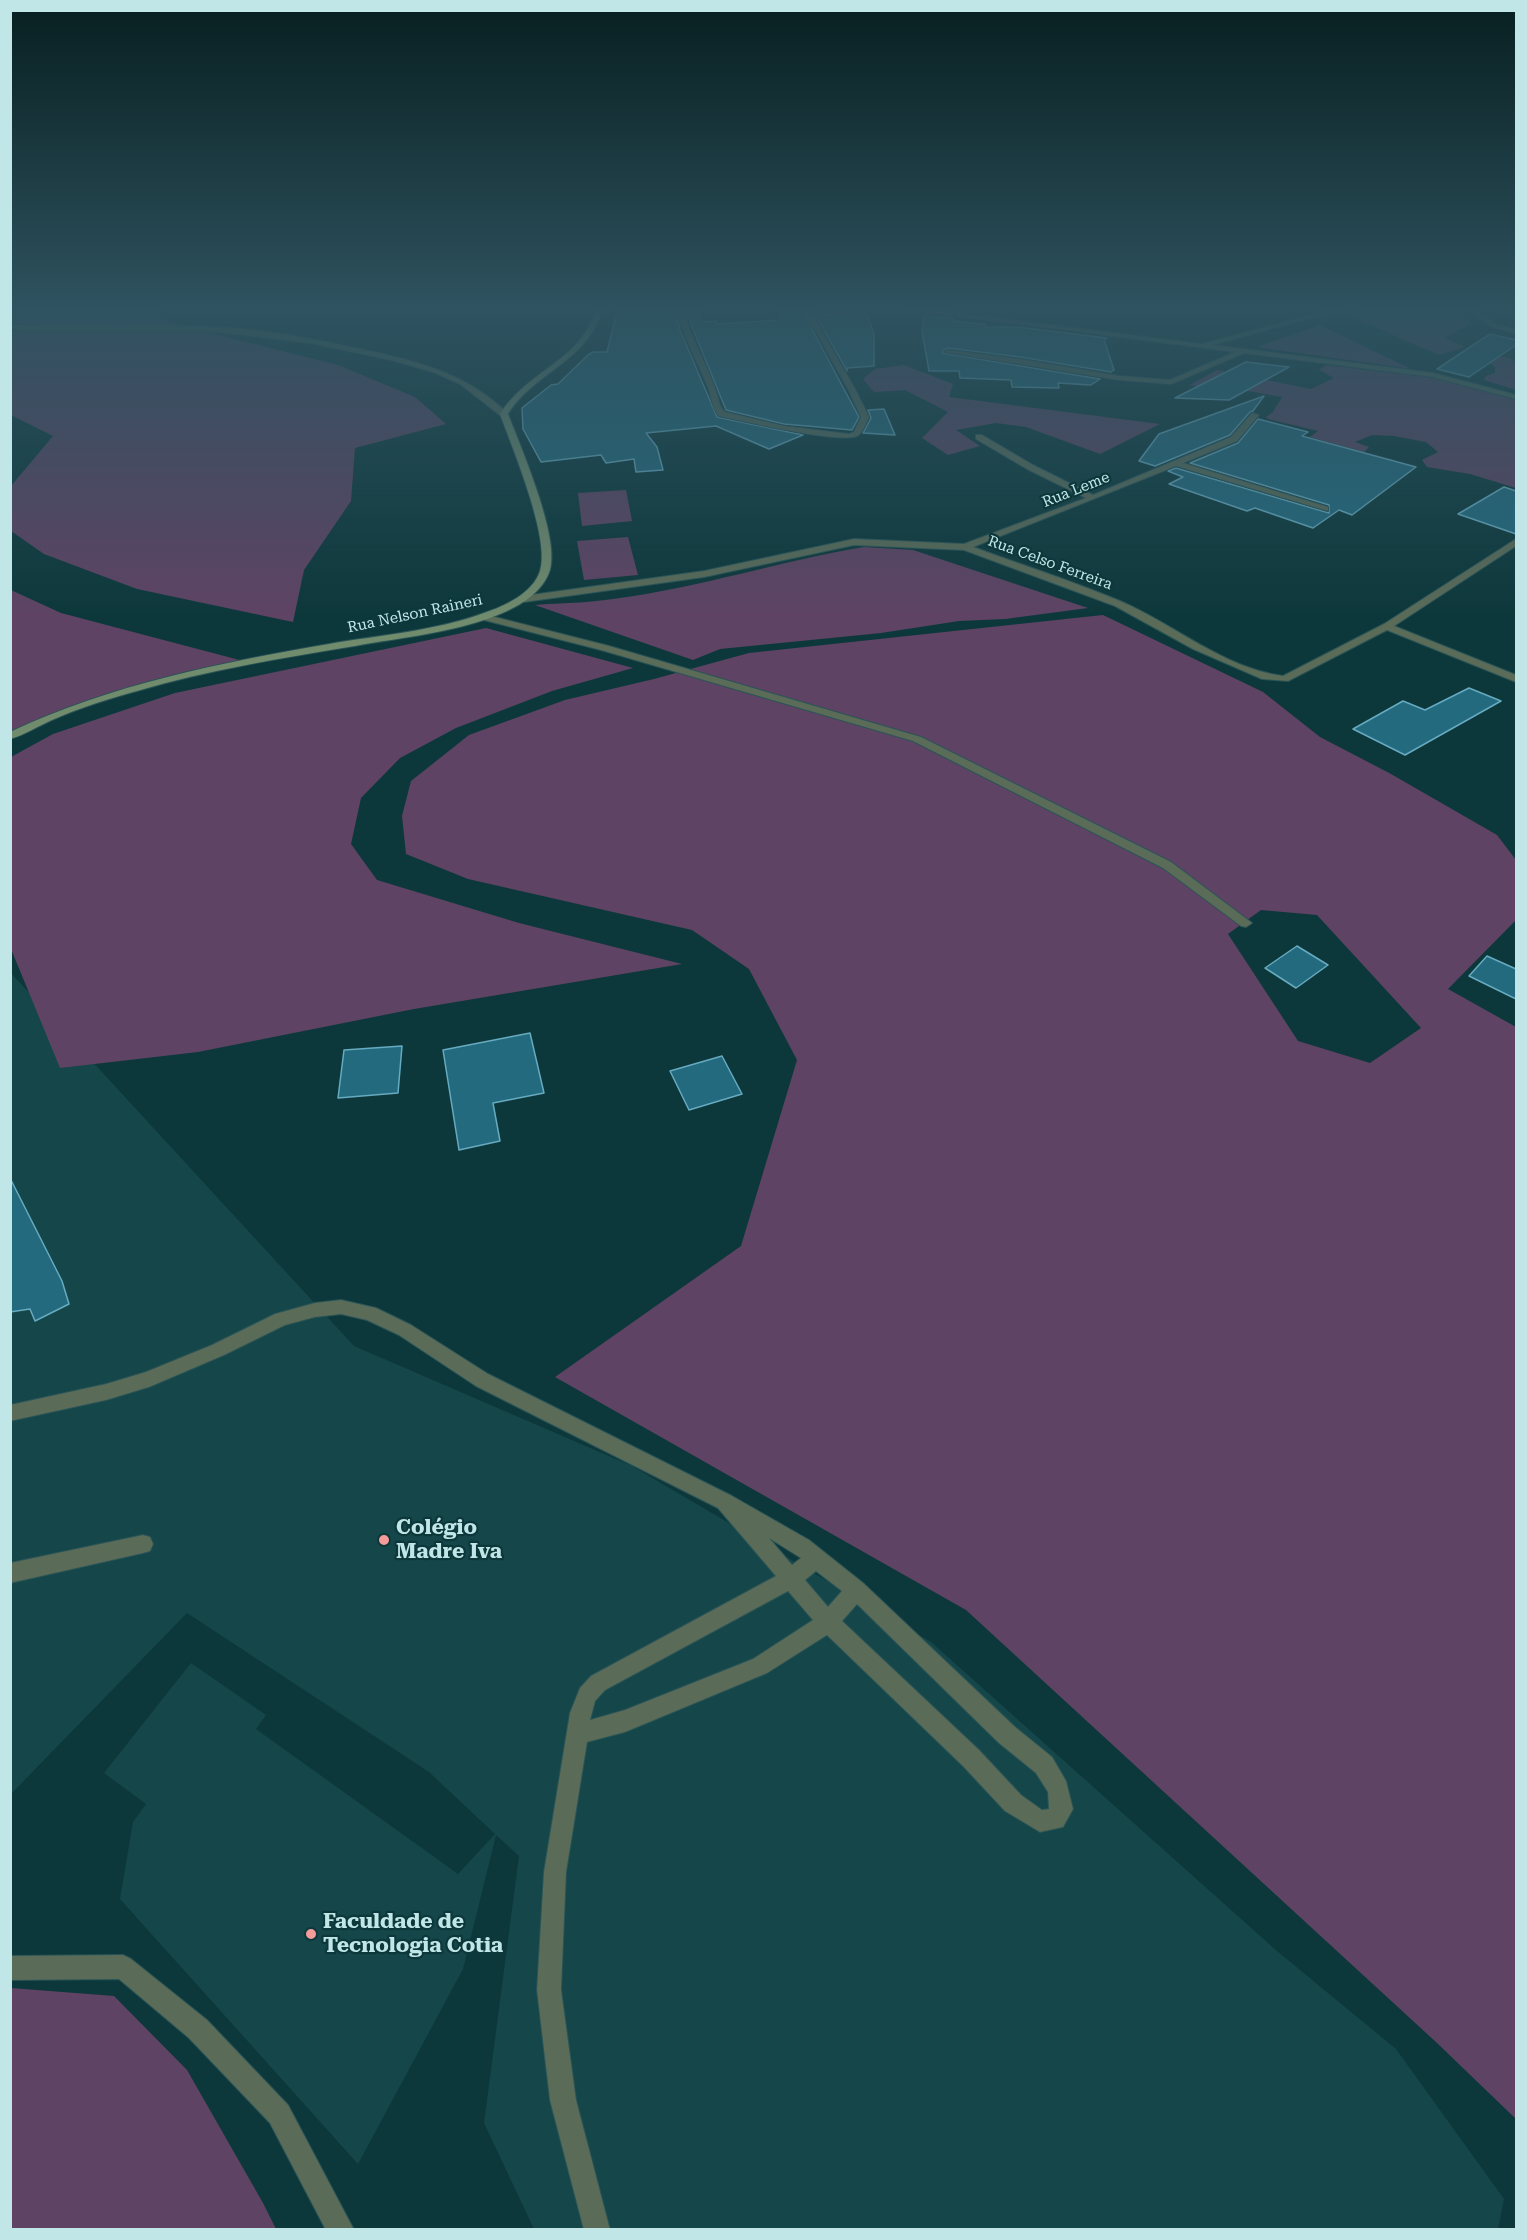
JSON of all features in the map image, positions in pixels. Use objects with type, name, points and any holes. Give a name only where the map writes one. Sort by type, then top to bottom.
[{"type":"main road","name":"Rua Nelson Raineri","points":[[10,736],[36,723],[117,694],[247,662],[416,632],[483,617],[524,599],[547,570],[547,552],[525,471],[504,414]]},
{"type":"street","points":[[501,412],[504,414]]},
{"type":"street","points":[[720,412],[784,428],[850,436],[857,433],[865,417],[863,412]]},
{"type":"street","name":"Rua Leme","points":[[964,547],[1093,498],[1234,439],[1255,415]]},
{"type":"street","points":[[979,438],[1030,467],[1093,498]]},
{"type":"street","points":[[1174,463],[1325,509]]},
{"type":"street","name":"Rua Celso Ferreira","points":[[524,599],[704,574],[770,558],[854,542],[964,547],[1118,604],[1197,647],[1262,676],[1284,679],[1387,626],[1516,542]]},
{"type":"street","points":[[483,617],[605,648],[917,739],[1167,865],[1246,923]]},
{"type":"street","points":[[1387,626],[1516,679]]},
{"type":"street","points":[[10,1413],[128,1386],[187,1364],[281,1319],[315,1310],[341,1307],[370,1313],[405,1329],[482,1380],[725,1502],[816,1558],[855,1590],[1006,1735],[1044,1765],[1058,1789],[1062,1809],[1055,1819],[1040,1821],[1013,1803],[971,1758],[828,1622],[725,1502]]},
{"type":"street","points":[[10,1573],[143,1544]]},
{"type":"street","points":[[597,2229],[563,2100],[549,1990],[555,1872],[580,1713],[587,1695],[598,1683],[792,1578],[816,1558]]},
{"type":"street","points":[[578,1734],[625,1721],[760,1666],[828,1622],[855,1590]]},
{"type":"street","points":[[10,1968],[123,1967],[198,2029],[279,2114],[341,2229]]},
{"type":"shaded area","points":[[11,412],[432,412],[446,424],[355,448],[351,501],[304,570],[293,622],[137,589],[44,554],[11,531],[11,486],[53,436],[11,415]]},
{"type":"shaded area","points":[[948,412],[1063,412],[1160,424],[1100,454],[1026,427],[996,423],[956,430],[980,446],[948,455],[922,438]]},
{"type":"shaded area","points":[[1273,412],[1516,412],[1516,488],[1470,474],[1427,467],[1422,460],[1438,452],[1426,442],[1394,436],[1372,435],[1355,442],[1369,447],[1364,452],[1310,437],[1318,431],[1266,417]]},
{"type":"shaded area","points":[[626,490],[632,521],[582,526],[578,493]]},
{"type":"shaded area","points":[[628,537],[638,575],[584,580],[577,541]]},
{"type":"shaded area","points":[[864,547],[913,550],[1088,608],[1005,619],[959,621],[881,633],[720,649],[693,660],[535,605],[594,601],[645,594]]},
{"type":"shaded area","points":[[11,590],[61,613],[247,662],[117,694],[11,736]]},
{"type":"shaded area","points":[[1103,615],[1263,692],[1320,737],[1391,774],[1497,835],[1516,860],[1516,920],[1448,989],[1516,1027],[1516,2119],[1437,2043],[966,1610],[555,1377],[741,1246],[797,1060],[749,969],[692,930],[468,879],[406,854],[402,816],[411,781],[469,735],[565,700],[749,653]],"holes":[[[1261,910],[1317,915],[1421,1028],[1370,1063],[1298,1041],[1228,934]]]},
{"type":"shaded area","points":[[486,628],[633,668],[552,691],[456,728],[400,758],[361,798],[351,844],[377,880],[519,923],[682,964],[414,1009],[198,1052],[60,1068],[11,949],[11,757],[53,734],[175,693]]},
{"type":"shaded area","name":"Colégio Madre Iva","points":[[10,972],[354,1346],[632,1466],[931,1642],[1277,1951],[1396,2049],[1504,2199],[1498,2229],[534,2229],[484,2123],[519,1856],[496,1835],[463,1969],[358,2164],[120,1899],[133,1822],[146,1804],[104,1773],[191,1663],[266,1715],[256,1729],[458,1874],[495,1834],[429,1772],[187,1613],[11,1794]]},
{"type":"shaded area","points":[[11,1988],[114,1996],[187,2070],[276,2229],[11,2229]]},
{"type":"building","points":[[522,412],[715,412],[717,417],[803,435],[769,449],[716,426],[646,433],[657,447],[663,470],[636,472],[634,459],[606,463],[601,455],[541,462],[523,429]]},
{"type":"building","points":[[732,412],[856,412],[859,417],[852,430],[784,424]]},
{"type":"building","points":[[869,412],[885,412],[895,435],[863,433],[871,418]]},
{"type":"building","points":[[1221,412],[1251,412],[1230,435],[1155,466],[1139,461],[1159,434]]},
{"type":"building","points":[[1258,419],[1308,432],[1302,436],[1416,467],[1352,515],[1339,510],[1313,528],[1255,508],[1247,511],[1169,484],[1183,477],[1168,471],[1176,468],[1329,513],[1329,505],[1190,463],[1238,443]]},
{"type":"building","points":[[1504,487],[1516,491],[1516,534],[1458,514]]},
{"type":"building","points":[[1469,688],[1501,701],[1405,755],[1353,729],[1403,701],[1425,710]]},
{"type":"building","points":[[1297,946],[1328,965],[1296,988],[1265,968]]},
{"type":"building","points":[[1487,956],[1516,969],[1516,999],[1469,976]]},
{"type":"building","points":[[530,1033],[544,1093],[493,1103],[500,1141],[459,1150],[443,1050]]},
{"type":"building","points":[[402,1046],[398,1093],[338,1098],[344,1050]]},
{"type":"building","points":[[722,1056],[742,1094],[689,1110],[670,1071]]},
{"type":"building","points":[[10,1178],[62,1281],[69,1304],[35,1321],[30,1309],[10,1312]]},
{"type":"place","name":"Colégio Madre Iva","points":[[384,1540]]},
{"type":"place","name":"Faculdade de Tecnologia Cotia","points":[[311,1934]]}]
